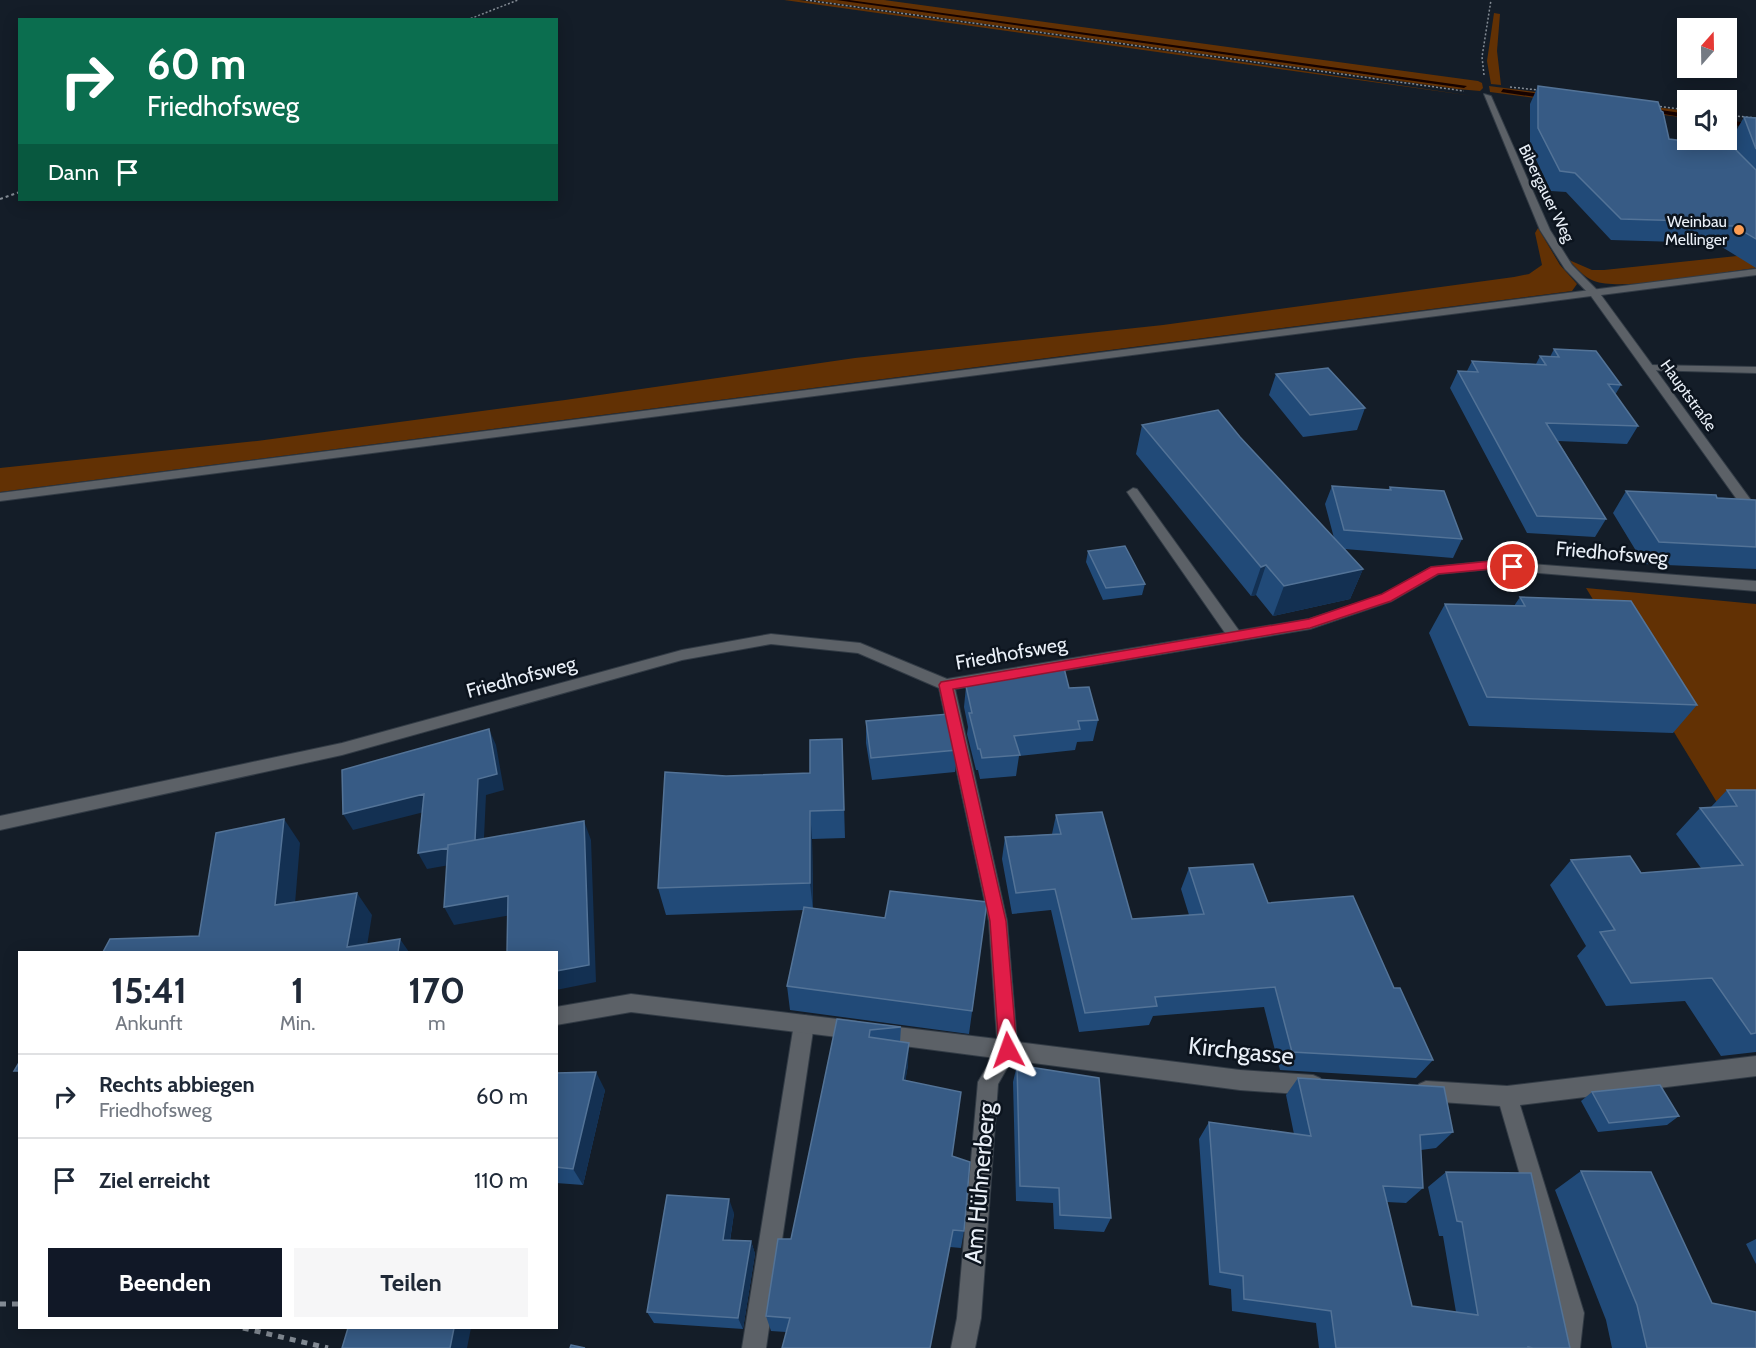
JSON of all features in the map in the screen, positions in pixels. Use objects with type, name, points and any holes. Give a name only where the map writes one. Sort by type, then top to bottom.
[{"type":"street","name":"Bibergauer Weg","points":[[1487,96],[1545,230],[1568,267],[1594,294]]},
{"type":"street","points":[[0,496],[1756,272]]},
{"type":"street","name":"Hauptstraße","points":[[1594,294],[1756,516]]},
{"type":"street","points":[[1649,368],[1756,370]]},
{"type":"street","points":[[1133,492],[1235,636]]},
{"type":"street","name":"Friedhofsweg","points":[[0,823],[342,749],[682,655],[771,639],[860,648],[946,685],[1310,624],[1387,597],[1436,570],[1491,565],[1756,586]]},
{"type":"street","points":[[558,1016],[631,1004],[1008,1050],[998,921],[946,685]]},
{"type":"street","points":[[754,1348],[804,1024]]},
{"type":"street","name":"Kirchgasse","points":[[1008,1050],[1240,1080],[1333,1086]]},
{"type":"street","name":"Am Hühnerberg","points":[[963,1348],[969,1318],[988,1082],[1008,1050]]},
{"type":"street","points":[[1402,1090],[1507,1096],[1756,1066]]},
{"type":"street","points":[[1507,1096],[1572,1313],[1568,1348]]},
{"type":"path","points":[[472,18],[518,0]]},
{"type":"path","points":[[806,0],[1487,96],[1482,57],[1491,0]]},
{"type":"path","points":[[1485,84],[1542,91]]},
{"type":"path","points":[[1654,106],[1677,109]]},
{"type":"path","points":[[1737,116],[1756,118]]},
{"type":"path","points":[[0,199],[18,193]]},
{"type":"path","points":[[0,1304],[18,1304]]},
{"type":"path","points":[[247,1329],[328,1348]]},
{"type":"shaded area","points":[[784,0],[799,0],[1223,59],[1473,96]]},
{"type":"shaded area","points":[[812,0],[884,0],[1478,81],[1482,83],[1483,88],[1480,91],[1457,89]]},
{"type":"shaded area","points":[[1494,13],[1500,14],[1497,51],[1501,85],[1491,84],[1487,61]]},
{"type":"shaded area","points":[[1489,86],[1677,110],[1677,117],[1490,92]]},
{"type":"shaded area","points":[[1538,228],[1560,265],[1577,284],[1572,291],[0,492],[0,468],[257,441],[855,358],[1163,325],[1514,277],[1529,274],[1542,265],[1535,233]]},
{"type":"shaded area","points":[[1756,254],[1756,268],[1626,284],[1594,281],[1584,275],[1569,260],[1592,270],[1604,270]]},
{"type":"shaded area","points":[[1586,588],[1756,604],[1756,815],[1724,814]]},
{"type":"building","points":[[1538,86],[1658,102],[1663,112],[1669,139],[1677,140],[1677,150],[1736,150],[1756,170],[1756,239],[1734,226],[1694,225],[1690,221],[1621,219],[1575,173],[1560,171],[1538,128]]},
{"type":"building","points":[[1744,117],[1756,118],[1756,149]]},
{"type":"building","points":[[1554,349],[1596,351],[1621,385],[1608,384],[1638,426],[1546,423],[1606,519],[1537,516],[1458,371],[1478,372],[1472,361],[1546,365],[1540,356],[1559,357]]},
{"type":"building","points":[[1328,368],[1365,408],[1310,415],[1276,374]]},
{"type":"building","points":[[1218,410],[1240,437],[1363,569],[1284,586],[1266,565],[1261,567],[1142,425]]},
{"type":"building","points":[[1332,486],[1444,491],[1462,539],[1344,530]]},
{"type":"building","points":[[1626,491],[1716,495],[1717,498],[1756,500],[1756,547],[1659,542]]},
{"type":"building","points":[[1125,546],[1145,584],[1106,588],[1088,551]]},
{"type":"building","points":[[1520,597],[1631,601],[1697,705],[1487,697],[1445,604],[1525,606]]},
{"type":"building","points":[[1064,668],[1069,688],[1089,687],[1098,720],[1078,721],[1080,729],[1014,736],[1020,755],[982,758],[969,713],[972,713],[966,686]]},
{"type":"building","points":[[949,714],[957,750],[871,758],[866,721]]},
{"type":"building","points":[[489,729],[497,774],[478,779],[475,840],[418,853],[424,794],[343,814],[342,770]]},
{"type":"building","points":[[842,739],[844,810],[810,811],[810,883],[658,888],[665,772],[726,776],[810,773],[810,740]]},
{"type":"building","points":[[1727,790],[1756,790],[1756,1033],[1751,1034],[1712,978],[1631,983],[1600,932],[1615,930],[1571,860],[1630,856],[1641,873],[1743,865],[1700,808],[1737,806]]},
{"type":"building","points":[[1102,812],[1132,919],[1204,914],[1189,868],[1253,864],[1268,903],[1353,896],[1394,988],[1400,988],[1433,1060],[1292,1052],[1275,987],[1155,997],[1157,1006],[1085,1013],[1055,889],[1016,893],[1005,837],[1061,834],[1056,815]]},
{"type":"building","points":[[284,819],[275,905],[357,893],[347,947],[400,939],[398,951],[104,951],[110,939],[199,936],[216,833]]},
{"type":"building","points":[[584,821],[589,965],[558,971],[558,951],[507,951],[508,896],[444,907],[448,845]]},
{"type":"building","points":[[890,891],[987,902],[972,1011],[787,986],[804,907],[885,918]]},
{"type":"building","points":[[837,1019],[901,1027],[870,1030],[869,1037],[909,1043],[903,1080],[961,1092],[952,1156],[970,1162],[964,1231],[953,1230],[930,1348],[782,1348],[790,1318],[766,1316],[778,1239],[791,1239]]},
{"type":"building","points":[[1017,1065],[1099,1078],[1111,1218],[1060,1215],[1059,1188],[1020,1186]]},
{"type":"building","points":[[596,1072],[573,1169],[558,1167],[558,1073]]},
{"type":"building","points":[[1298,1078],[1444,1087],[1453,1132],[1420,1135],[1423,1188],[1383,1186],[1412,1306],[1478,1315],[1462,1222],[1457,1221],[1446,1172],[1531,1173],[1570,1348],[1336,1348],[1331,1311],[1244,1299],[1243,1276],[1220,1272],[1209,1122],[1311,1136]]},
{"type":"building","points":[[1660,1085],[1679,1116],[1609,1123],[1592,1092]]},
{"type":"building","points":[[1581,1171],[1651,1172],[1712,1303],[1756,1312],[1756,1348],[1647,1348],[1637,1305]]},
{"type":"building","points":[[667,1195],[729,1199],[723,1240],[751,1241],[738,1318],[647,1312]]},
{"type":"building","points":[[348,1329],[454,1329],[450,1348],[342,1348]]},
{"type":"waterway","points":[[838,0],[1464,86]]},
{"type":"waterway","points":[[1503,91],[1549,97]]},
{"type":"waterway","points":[[1647,110],[1677,114]]},
{"type":"waterway","points":[[1737,123],[1756,126]]},
{"type":"place","name":"Weinbau Mellinger","points":[[1739,230]]},
{"type":"route","points":[[1008,1050],[998,921],[946,685],[1310,624],[1387,597],[1436,570],[1491,565],[1513,567]]}]
